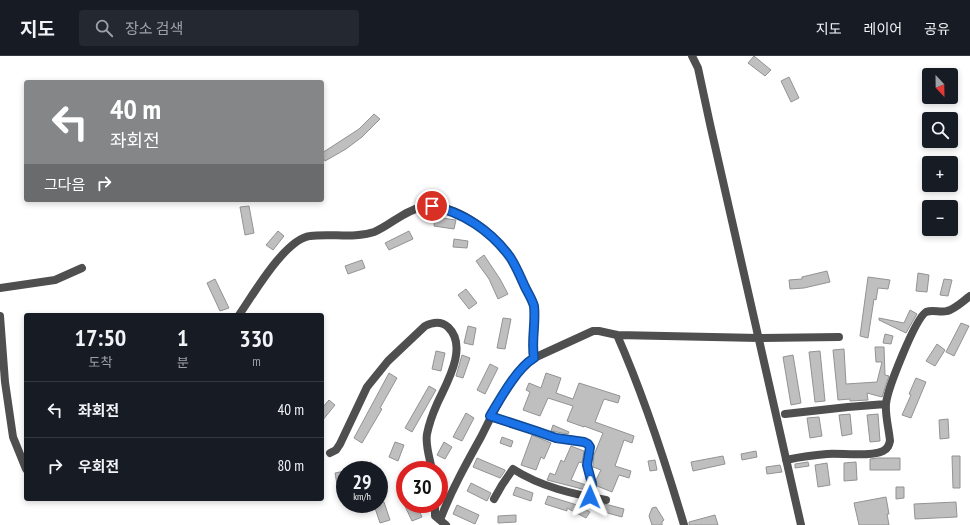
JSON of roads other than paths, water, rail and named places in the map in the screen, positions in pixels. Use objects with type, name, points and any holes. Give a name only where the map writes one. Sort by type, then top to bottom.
[{"type":"street","points":[[692,56],[698,68],[801,525]]},
{"type":"street","points":[[240,313],[279,258],[301,239],[309,236],[352,235],[372,232],[383,228],[410,210],[432,206],[458,213],[470,220],[494,239],[510,257],[533,304],[535,326],[532,350],[534,358]]},
{"type":"street","points":[[0,288],[55,280],[82,268]]},
{"type":"street","points":[[786,460],[808,455],[879,453],[885,450],[890,441],[886,404],[904,351],[922,315],[932,310],[942,312],[949,310],[970,296]]},
{"type":"street","points":[[0,316],[5,382],[12,437],[24,464]]},
{"type":"street","points":[[330,452],[336,450],[340,444],[361,398],[376,374],[426,326],[433,322],[441,323],[446,326],[455,336],[456,349],[453,369],[436,405],[427,433],[430,461]]},
{"type":"street","points":[[435,513],[435,516],[443,523],[448,499],[490,416],[518,372],[527,362],[534,358],[593,331],[617,335],[759,338],[839,337]]},
{"type":"street","points":[[617,335],[630,365],[655,435],[674,490],[684,525]]},
{"type":"street","points":[[785,414],[886,404]]},
{"type":"street","points":[[490,416],[556,438],[584,442],[588,444],[590,447],[587,465],[592,484],[590,497]]},
{"type":"street","points":[[494,499],[513,469],[546,487],[606,500]]}]
